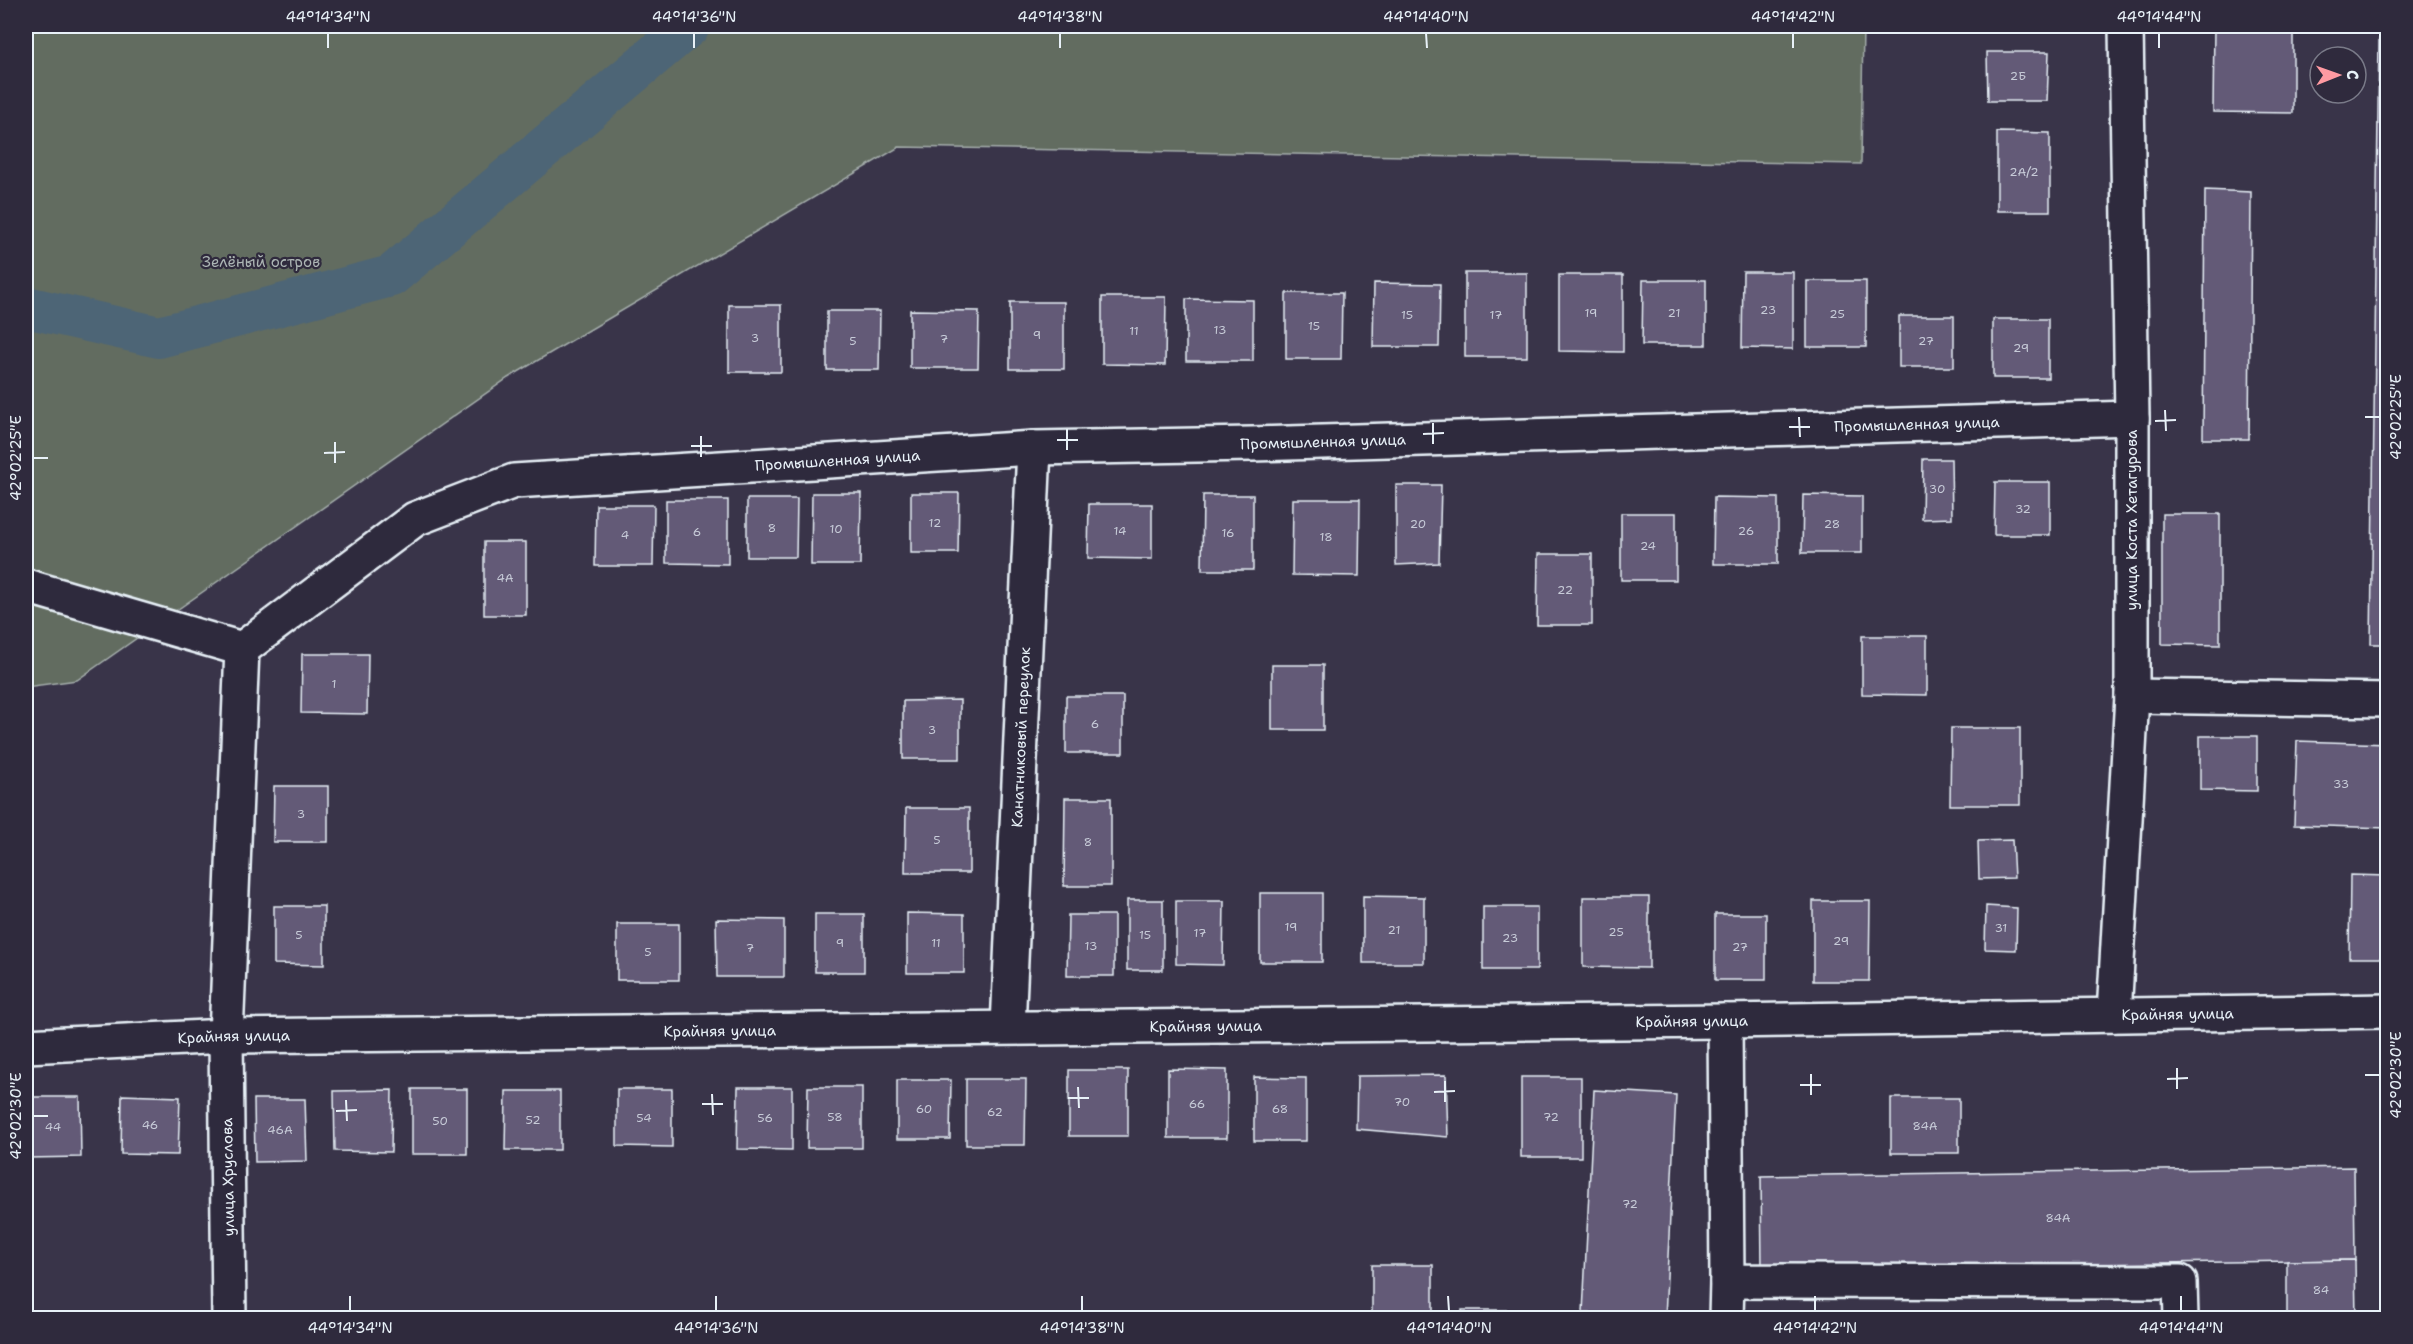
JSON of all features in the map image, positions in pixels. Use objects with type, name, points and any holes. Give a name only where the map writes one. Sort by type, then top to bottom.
[{"type":"street","name":"улица Коста Хетагурова","points":[[2114,1015],[2132,696],[2132,418],[2126,26]]},
{"type":"street","name":"Промышленная улица","points":[[242,649],[415,519],[514,481],[1034,448],[1288,443],[2132,418]]},
{"type":"street","name":"Канатниковый переулок","points":[[1008,1027],[1034,448]]},
{"type":"street","points":[[26,586],[242,649]]},
{"type":"street","name":"улица Хруслова","points":[[229,1318],[226,1036],[242,649]]},
{"type":"street","points":[[2132,696],[2388,700]]},
{"type":"street","name":"Крайняя улица","points":[[26,1046],[226,1036],[1725,1021],[2388,1011]]},
{"type":"street","points":[[1725,1021],[1726,1318]]},
{"type":"street","points":[[1727,1281],[2180,1282],[2181,1318]]},
{"type":"green space","name":"Зелёный остров","points":[[26,26],[1863,26],[1861,164],[899,147],[508,378],[77,680],[26,687]]},
{"type":"building","points":[[2214,26],[2293,26],[2293,113],[2213,112]]},
{"type":"building","points":[[2388,38],[2388,644],[2371,644],[2379,39]]},
{"type":"building","points":[[1987,52],[2049,52],[2047,101],[1988,101]]},
{"type":"building","points":[[1997,132],[2050,133],[2050,211],[1997,211]]},
{"type":"building","points":[[2205,190],[2251,192],[2249,439],[2203,439]]},
{"type":"building","points":[[1743,272],[1793,272],[1793,349],[1742,348]]},
{"type":"building","points":[[1465,273],[1527,273],[1527,357],[1465,357]]},
{"type":"building","points":[[1559,275],[1623,275],[1623,352],[1559,351]]},
{"type":"building","points":[[1643,280],[1706,280],[1706,345],[1642,345]]},
{"type":"building","points":[[1807,281],[1866,281],[1866,347],[1807,347]]},
{"type":"building","points":[[1374,283],[1440,284],[1439,347],[1373,347]]},
{"type":"building","points":[[1286,293],[1342,293],[1341,359],[1286,359]]},
{"type":"building","points":[[1102,297],[1166,297],[1165,365],[1102,364]]},
{"type":"building","points":[[1186,299],[1253,300],[1253,361],[1186,361]]},
{"type":"building","points":[[1010,302],[1064,302],[1064,369],[1010,369]]},
{"type":"building","points":[[729,305],[781,305],[781,372],[729,372]]},
{"type":"building","points":[[910,310],[979,311],[978,368],[910,368]]},
{"type":"building","points":[[827,311],[880,311],[879,370],[827,370]]},
{"type":"building","points":[[1899,316],[1954,316],[1954,367],[1899,367]]},
{"type":"building","points":[[1993,319],[2048,319],[2048,378],[1993,378]]},
{"type":"building","points":[[1923,459],[1951,459],[1952,518],[1922,519]]},
{"type":"building","points":[[1995,482],[2050,482],[2050,535],[1994,535]]},
{"type":"building","points":[[1396,485],[1441,485],[1439,563],[1396,565]]},
{"type":"building","points":[[812,493],[861,493],[860,565],[811,565]]},
{"type":"building","points":[[911,493],[959,493],[958,553],[911,553]]},
{"type":"building","points":[[1203,495],[1253,495],[1253,570],[1202,570]]},
{"type":"building","points":[[1803,495],[1862,496],[1862,553],[1802,553]]},
{"type":"building","points":[[1714,497],[1778,498],[1778,564],[1713,564]]},
{"type":"building","points":[[747,499],[797,499],[796,557],[747,557]]},
{"type":"building","points":[[1293,499],[1360,499],[1359,576],[1292,575]]},
{"type":"building","points":[[666,500],[728,500],[728,564],[666,563]]},
{"type":"building","points":[[1089,504],[1152,504],[1152,559],[1088,558]]},
{"type":"building","points":[[596,505],[654,505],[653,566],[595,566]]},
{"type":"building","points":[[1621,513],[1676,513],[1676,580],[1621,580]]},
{"type":"building","points":[[2162,514],[2220,514],[2220,645],[2162,644]]},
{"type":"building","points":[[484,542],[526,542],[526,615],[484,615]]},
{"type":"building","points":[[1538,554],[1592,554],[1592,625],[1537,625]]},
{"type":"building","points":[[1862,636],[1927,636],[1927,695],[1862,694]]},
{"type":"building","points":[[302,654],[368,654],[367,714],[301,713]]},
{"type":"building","points":[[1272,665],[1323,665],[1323,730],[1272,730]]},
{"type":"building","points":[[1066,696],[1123,696],[1123,753],[1066,753]]},
{"type":"building","points":[[960,700],[960,759],[903,759],[903,701]]},
{"type":"building","points":[[1951,728],[2020,728],[2020,805],[1950,805]]},
{"type":"building","points":[[2200,736],[2257,736],[2257,791],[2200,790]]},
{"type":"building","points":[[2297,741],[2388,744],[2388,828],[2294,825]]},
{"type":"building","points":[[274,786],[328,786],[328,842],[273,842]]},
{"type":"building","points":[[1065,798],[1111,798],[1111,886],[1064,886]]},
{"type":"building","points":[[906,808],[969,808],[969,873],[905,873]]},
{"type":"building","points":[[2012,840],[2014,878],[1979,879],[1978,841]]},
{"type":"building","points":[[2350,875],[2388,876],[2388,958],[2349,958]]},
{"type":"building","points":[[1260,893],[1322,893],[1322,962],[1260,962]]},
{"type":"building","points":[[1363,896],[1424,897],[1424,963],[1363,963]]},
{"type":"building","points":[[1583,897],[1649,897],[1649,968],[1583,967]]},
{"type":"building","points":[[1127,900],[1163,900],[1163,970],[1127,970]]},
{"type":"building","points":[[1176,901],[1224,901],[1223,965],[1176,964]]},
{"type":"building","points":[[1813,901],[1870,901],[1869,981],[1813,981]]},
{"type":"building","points":[[274,906],[324,906],[324,965],[274,964]]},
{"type":"building","points":[[1986,906],[2017,908],[2016,950],[1985,949]]},
{"type":"building","points":[[1483,907],[1537,907],[1537,970],[1483,970]]},
{"type":"building","points":[[907,913],[964,914],[964,973],[907,973]]},
{"type":"building","points":[[815,914],[864,914],[864,972],[815,972]]},
{"type":"building","points":[[1715,914],[1766,914],[1766,980],[1715,980]]},
{"type":"building","points":[[1068,915],[1114,915],[1114,976],[1067,976]]},
{"type":"building","points":[[716,919],[784,920],[784,977],[717,977]]},
{"type":"building","points":[[617,924],[679,924],[679,980],[617,980]]},
{"type":"building","points":[[1168,1069],[1227,1070],[1227,1138],[1168,1138]]},
{"type":"building","points":[[1069,1070],[1128,1070],[1128,1136],[1069,1136]]},
{"type":"building","points":[[1446,1075],[1448,1137],[1356,1129],[1357,1076]]},
{"type":"building","points":[[1254,1077],[1306,1078],[1306,1141],[1254,1141]]},
{"type":"building","points":[[1521,1077],[1581,1077],[1581,1157],[1521,1157]]},
{"type":"building","points":[[966,1079],[1026,1079],[1025,1145],[966,1145]]},
{"type":"building","points":[[897,1080],[951,1080],[950,1139],[897,1139]]},
{"type":"building","points":[[738,1087],[792,1087],[792,1150],[737,1149]]},
{"type":"building","points":[[808,1087],[862,1087],[862,1148],[807,1148]]},
{"type":"building","points":[[412,1089],[467,1089],[467,1154],[412,1154]]},
{"type":"building","points":[[617,1089],[672,1089],[672,1147],[617,1146]]},
{"type":"building","points":[[392,1090],[391,1152],[335,1151],[334,1091]]},
{"type":"building","points":[[1594,1090],[1676,1095],[1665,1317],[1583,1313]]},
{"type":"building","points":[[506,1091],[560,1091],[560,1150],[505,1150]]},
{"type":"building","points":[[122,1095],[180,1097],[178,1155],[121,1154]]},
{"type":"building","points":[[26,1097],[80,1097],[81,1157],[27,1158]]},
{"type":"building","points":[[1891,1098],[1959,1098],[1959,1153],[1891,1153]]},
{"type":"building","points":[[254,1099],[305,1099],[307,1161],[255,1162]]},
{"type":"building","points":[[2354,1167],[2355,1260],[1762,1269],[1761,1176]]},
{"type":"building","points":[[2355,1260],[2356,1318],[2287,1318],[2287,1261]]},
{"type":"building","points":[[1372,1265],[1433,1265],[1433,1318],[1372,1318]]},
{"type":"building","points":[[1462,1310],[1523,1310],[1523,1318],[1462,1318]]},
{"type":"waterway","points":[[26,307],[159,337],[391,276],[689,26]]}]
